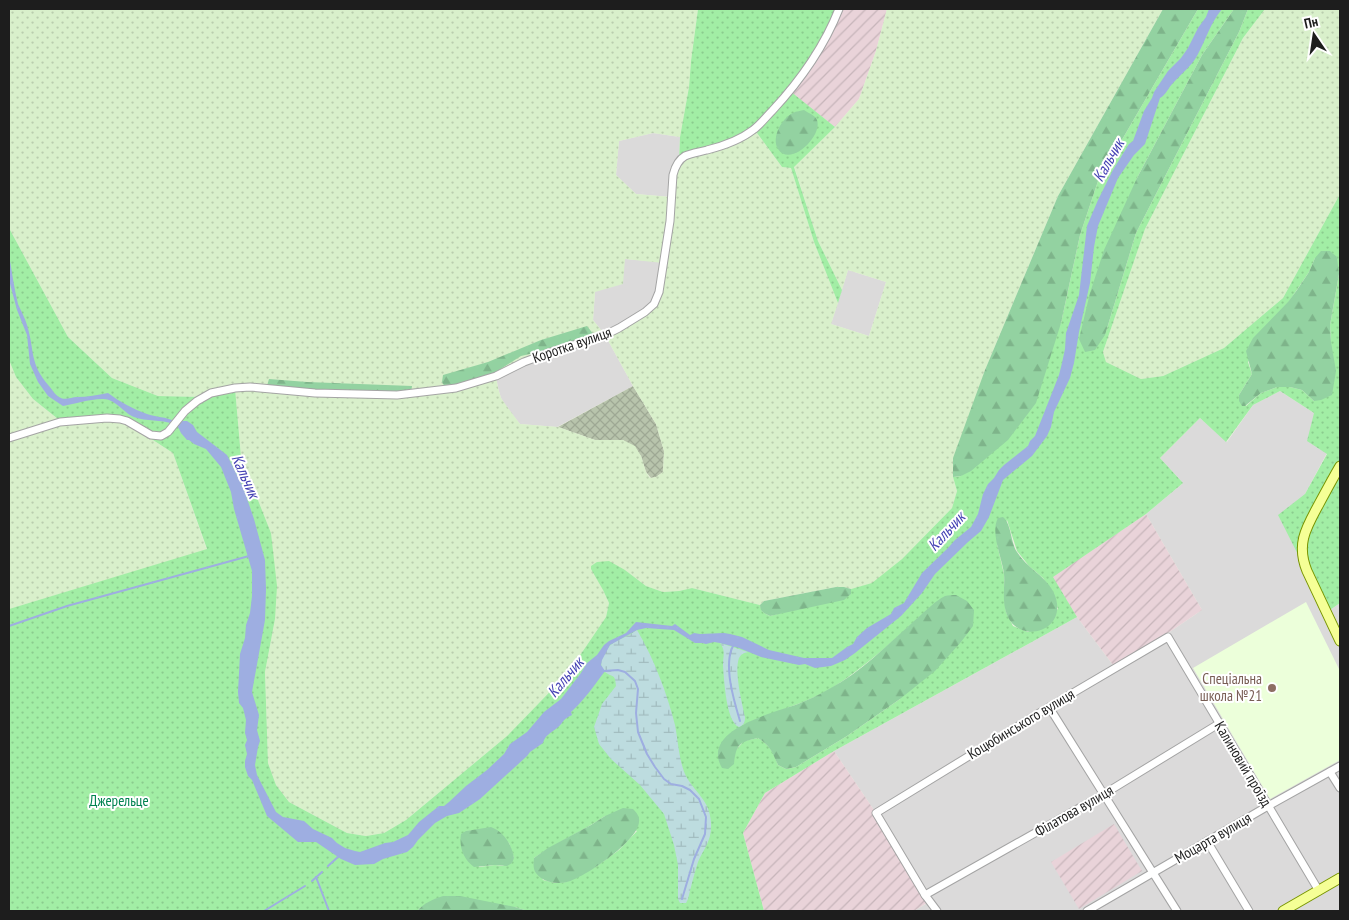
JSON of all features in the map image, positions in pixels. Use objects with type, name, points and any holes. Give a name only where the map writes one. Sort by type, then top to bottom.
[{"type":"main road","points":[[1339,634],[1306,571],[1302,547],[1306,529],[1340,466]]},
{"type":"main road","points":[[1283,911],[1340,878]]},
{"type":"street","name":"Коротка вулиця","points":[[9,438],[60,422],[99,418],[120,418],[144,432],[156,436],[164,434],[190,406],[203,397],[235,388],[250,387],[306,393],[397,395],[456,388],[496,376],[554,350],[605,335],[636,318],[654,304],[659,292],[670,221],[673,175],[679,161],[684,157],[742,137],[754,129],[789,92],[809,66],[839,9]]},
{"type":"street","name":"Коцюбинського вулиця","points":[[925,895],[876,812],[1168,637]]},
{"type":"street","name":"Калиновий проїзд","points":[[1168,637],[1319,891]]},
{"type":"street","points":[[1049,707],[1177,911]]},
{"type":"street","name":"Філатова вулиця","points":[[925,895],[1104,794],[1220,724]]},
{"type":"street","name":"Моцарта вулиця","points":[[1087,911],[1340,766]]},
{"type":"street","points":[[1330,772],[1340,788]]},
{"type":"street","points":[[1207,841],[1249,911]]},
{"type":"street","points":[[925,895],[937,911]]},
{"type":"shaded area","points":[[9,9],[698,9],[689,87],[680,137],[653,133],[619,141],[616,175],[636,194],[671,197],[679,161],[754,129],[782,167],[791,168],[814,242],[838,303],[831,324],[869,336],[886,282],[848,270],[842,290],[818,241],[794,166],[835,127],[859,99],[876,51],[887,9],[1163,9],[1058,196],[985,370],[953,477],[957,491],[952,508],[902,559],[872,584],[851,589],[836,587],[764,601],[760,605],[692,588],[663,592],[646,586],[625,570],[603,590],[609,603],[606,617],[568,673],[507,736],[406,820],[384,833],[366,836],[347,833],[289,802],[276,785],[268,763],[265,672],[275,619],[271,533],[241,457],[235,388],[203,397],[158,396],[112,378],[68,337],[9,228]],"holes":[[[625,259],[663,263],[654,304],[605,335],[593,320],[595,292],[623,284]],[[605,335],[656,424],[664,451],[663,472],[656,477],[650,478],[635,446],[623,440],[595,440],[558,427],[520,424],[501,398],[496,376]]]},
{"type":"shaded area","points":[[839,9],[887,9],[876,51],[859,99],[835,127],[789,91]]},
{"type":"shaded area","points":[[1265,9],[1340,9],[1340,194],[1283,298],[1224,348],[1163,376],[1141,379],[1106,362],[1103,352],[1145,229],[1243,38]]},
{"type":"shaded area","points":[[653,133],[680,137],[679,161],[671,197],[636,194],[616,175],[619,141]]},
{"type":"shaded area","points":[[625,259],[663,262],[654,304],[605,335],[593,320],[595,292]]},
{"type":"shaded area","points":[[848,270],[886,282],[869,336],[831,324]]},
{"type":"shaded area","points":[[605,335],[633,386],[557,427],[520,424],[501,398],[496,376]]},
{"type":"shaded area","points":[[9,360],[16,377],[33,399],[63,423],[106,421],[122,423],[136,429],[173,453],[207,550],[9,609]]},
{"type":"shaded area","points":[[633,386],[656,424],[664,451],[663,472],[656,477],[651,478],[646,472],[641,456],[623,440],[595,440],[558,427]]},
{"type":"shaded area","points":[[1280,391],[1314,413],[1327,453],[1305,494],[1307,571],[1327,612],[1340,603],[1340,911],[914,911],[929,902],[876,813],[834,751],[1077,617],[1113,665],[1171,631],[1202,610],[1146,514],[1183,483],[1160,458],[1200,418],[1227,442],[1253,405]]},
{"type":"shaded area","points":[[1146,514],[1202,610],[1171,631],[1113,665],[1077,617],[1052,577]]},
{"type":"shaded area","name":"Спеціальна школа №21","points":[[1306,602],[1340,671],[1340,760],[1270,799],[1193,668]]},
{"type":"shaded area","points":[[834,751],[876,813],[930,901],[914,911],[764,911],[743,833],[765,793]]},
{"type":"shaded area","points":[[1114,824],[1142,871],[1079,909],[1051,862]]},
{"type":"green space","points":[[698,9],[839,9],[836,17],[790,91],[835,127],[794,167],[818,241],[842,290],[838,303],[814,242],[791,168],[782,167],[754,129],[679,161],[680,137],[689,87]]},
{"type":"green space","points":[[1163,9],[1198,9],[1098,181],[1080,235],[1061,323],[1036,403],[1008,440],[971,471],[961,476],[953,477],[953,458],[985,370],[1058,196]]},
{"type":"green space","name":"Джерельце","points":[[1198,9],[1234,9],[1202,55],[1137,178],[1105,335],[1136,233],[1239,32],[1248,9],[1265,9],[1243,38],[1145,229],[1103,352],[1106,362],[1141,379],[1163,376],[1224,348],[1283,298],[1340,194],[1340,603],[1327,612],[1278,515],[1305,494],[1327,454],[1307,441],[1314,413],[1280,391],[1253,405],[1226,442],[1200,418],[1160,458],[1183,483],[1146,514],[1053,577],[1077,617],[834,751],[765,793],[743,833],[764,911],[528,911],[515,907],[421,907],[417,911],[9,911],[9,609],[207,549],[173,453],[136,429],[122,423],[106,421],[71,425],[63,423],[33,399],[16,377],[9,360],[9,228],[68,337],[112,378],[158,396],[203,397],[235,388],[241,457],[271,533],[277,586],[275,619],[265,672],[268,763],[276,785],[289,802],[347,833],[366,836],[384,833],[406,820],[507,736],[568,673],[606,617],[609,603],[591,569],[591,566],[597,562],[609,561],[625,570],[646,586],[663,592],[692,588],[760,605],[763,612],[770,616],[851,594],[851,589],[872,583],[902,559],[952,508],[957,491],[953,477],[961,476],[1061,323],[1080,235],[1098,181]],"holes":[[[1315,258],[1339,274],[1330,325],[1331,342],[1314,401],[1302,390],[1290,387],[1277,387],[1261,393],[1246,406],[1239,395],[1252,374],[1248,362],[1309,272]],[[1007,520],[1017,551],[1029,566],[1043,578],[1053,592],[1058,609],[1028,632],[1013,626],[1006,612],[1004,574],[997,544]],[[927,610],[900,699],[847,736],[796,767],[786,769],[778,765],[771,750],[758,738],[744,741],[736,750],[743,725],[811,699],[832,688],[870,661]],[[605,816],[637,831],[619,850],[597,866],[566,882],[555,883],[543,880],[534,858]],[[480,830],[509,843],[514,858],[503,866],[479,867],[466,831]]]},
{"type":"green space","points":[[1234,9],[1248,9],[1239,32],[1136,233],[1105,335],[1095,350],[1085,352],[1079,339],[1090,293],[1104,250],[1137,178],[1202,55]]},
{"type":"green space","points":[[804,110],[813,115],[817,120],[818,127],[815,134],[804,148],[790,155],[783,154],[776,144],[779,128],[789,115]]},
{"type":"green space","points":[[1321,251],[1330,251],[1337,257],[1339,274],[1330,325],[1336,371],[1332,395],[1314,401],[1302,390],[1290,387],[1277,387],[1261,393],[1245,406],[1242,406],[1239,401],[1239,395],[1252,374],[1246,351],[1253,338],[1297,290]]},
{"type":"green space","points":[[587,326],[594,335],[551,349],[521,356],[491,375],[468,384],[445,387],[442,382],[443,375],[488,362],[541,340]]},
{"type":"green space","points":[[269,379],[412,386],[411,394],[266,389]]},
{"type":"green space","points":[[1003,517],[1008,524],[1017,552],[1045,580],[1053,591],[1057,605],[1056,616],[1050,625],[1041,630],[1031,632],[1021,630],[1012,623],[1006,612],[1004,574],[995,531],[998,518]]},
{"type":"green space","points":[[836,587],[851,589],[851,594],[844,600],[770,616],[763,612],[760,607],[764,601]]},
{"type":"green space","points":[[956,595],[967,601],[974,610],[973,626],[935,671],[900,699],[847,736],[796,767],[786,769],[778,765],[768,747],[758,738],[740,745],[737,748],[734,764],[728,769],[722,768],[718,755],[721,743],[730,733],[757,718],[806,701],[840,683],[872,659],[937,601],[945,596]]},
{"type":"green space","points":[[637,630],[654,664],[668,701],[685,774],[705,802],[710,815],[710,835],[698,862],[686,903],[680,903],[678,899],[678,865],[664,814],[640,785],[611,759],[599,744],[594,727],[602,704],[616,686],[614,677],[602,669],[602,657],[613,643]]},
{"type":"green space","points":[[720,643],[748,652],[739,658],[737,671],[745,717],[744,723],[739,727],[731,717],[728,709],[724,680],[724,651]]},
{"type":"green space","points":[[623,808],[633,809],[638,815],[639,822],[630,839],[609,858],[585,874],[567,882],[550,882],[536,874],[534,858],[548,848]]},
{"type":"green space","points":[[491,827],[500,832],[509,844],[514,858],[512,863],[507,866],[474,867],[467,860],[463,852],[461,834],[466,831]]},
{"type":"green space","points":[[443,896],[460,896],[528,911],[417,911],[429,902]]},
{"type":"water","points":[[1209,9],[1222,9],[1196,58],[1160,98],[1145,144],[1134,155],[1118,178],[1098,226],[1090,283],[1074,363],[1070,378],[1054,412],[1047,436],[1032,456],[1003,480],[989,517],[981,531],[935,574],[922,593],[901,616],[845,660],[831,666],[815,668],[805,664],[799,665],[761,657],[720,643],[695,643],[674,630],[646,628],[637,630],[610,645],[601,665],[605,671],[585,698],[571,712],[572,715],[566,718],[547,736],[543,743],[530,752],[480,799],[459,813],[447,816],[435,823],[407,852],[383,859],[374,864],[355,865],[341,859],[316,842],[298,842],[267,816],[245,767],[247,754],[245,745],[247,740],[245,733],[246,720],[243,708],[239,703],[238,692],[240,654],[245,638],[252,596],[252,571],[231,492],[221,467],[206,449],[187,440],[177,425],[180,421],[187,421],[193,425],[197,432],[227,455],[243,487],[265,560],[265,620],[252,692],[259,715],[257,730],[260,741],[255,765],[257,775],[276,812],[283,817],[304,821],[313,829],[332,838],[345,848],[360,852],[393,842],[408,835],[419,822],[439,806],[444,806],[487,770],[504,754],[510,744],[527,732],[544,712],[561,699],[587,663],[597,655],[604,645],[626,633],[636,622],[672,626],[675,624],[690,635],[694,633],[730,634],[742,637],[769,650],[804,658],[832,658],[853,644],[857,637],[867,628],[891,614],[894,608],[904,603],[922,573],[971,527],[978,514],[983,494],[988,484],[1004,465],[1028,446],[1035,436],[1059,375],[1065,349],[1066,333],[1079,295],[1087,226],[1113,170],[1129,144],[1133,141],[1144,111],[1154,92],[1168,71],[1188,48]]},
{"type":"water","points":[[9,255],[18,304],[27,325],[35,363],[43,378],[56,395],[66,399],[108,393],[137,410],[174,421],[173,424],[134,417],[116,404],[105,399],[63,406],[48,396],[38,382],[30,364],[27,335],[17,310],[9,280]]},
{"type":"waterway","points":[[9,626],[67,606],[249,556]]},
{"type":"waterway","points":[[733,646],[730,654],[729,673],[740,721]]},
{"type":"waterway","points":[[604,671],[618,670],[625,672],[635,681],[638,689],[636,713],[638,732],[647,754],[664,779],[671,784],[690,790],[699,799],[706,817],[705,834],[694,859],[682,899]]},
{"type":"waterway","points":[[328,866],[339,856]]},
{"type":"waterway","points":[[312,881],[322,872]]},
{"type":"waterway","points":[[316,877],[329,911]]},
{"type":"waterway","points":[[264,911],[305,886]]},
{"type":"place","name":"Спеціальна школа №21","points":[[1272,688]]},
{"type":"water label","name":"Кальчик","points":[[1108,160]]},
{"type":"water label","name":"Кальчик","points":[[246,476]]},
{"type":"water label","name":"Кальчик","points":[[946,531]]},
{"type":"water label","name":"Кальчик","points":[[565,677]]}]
